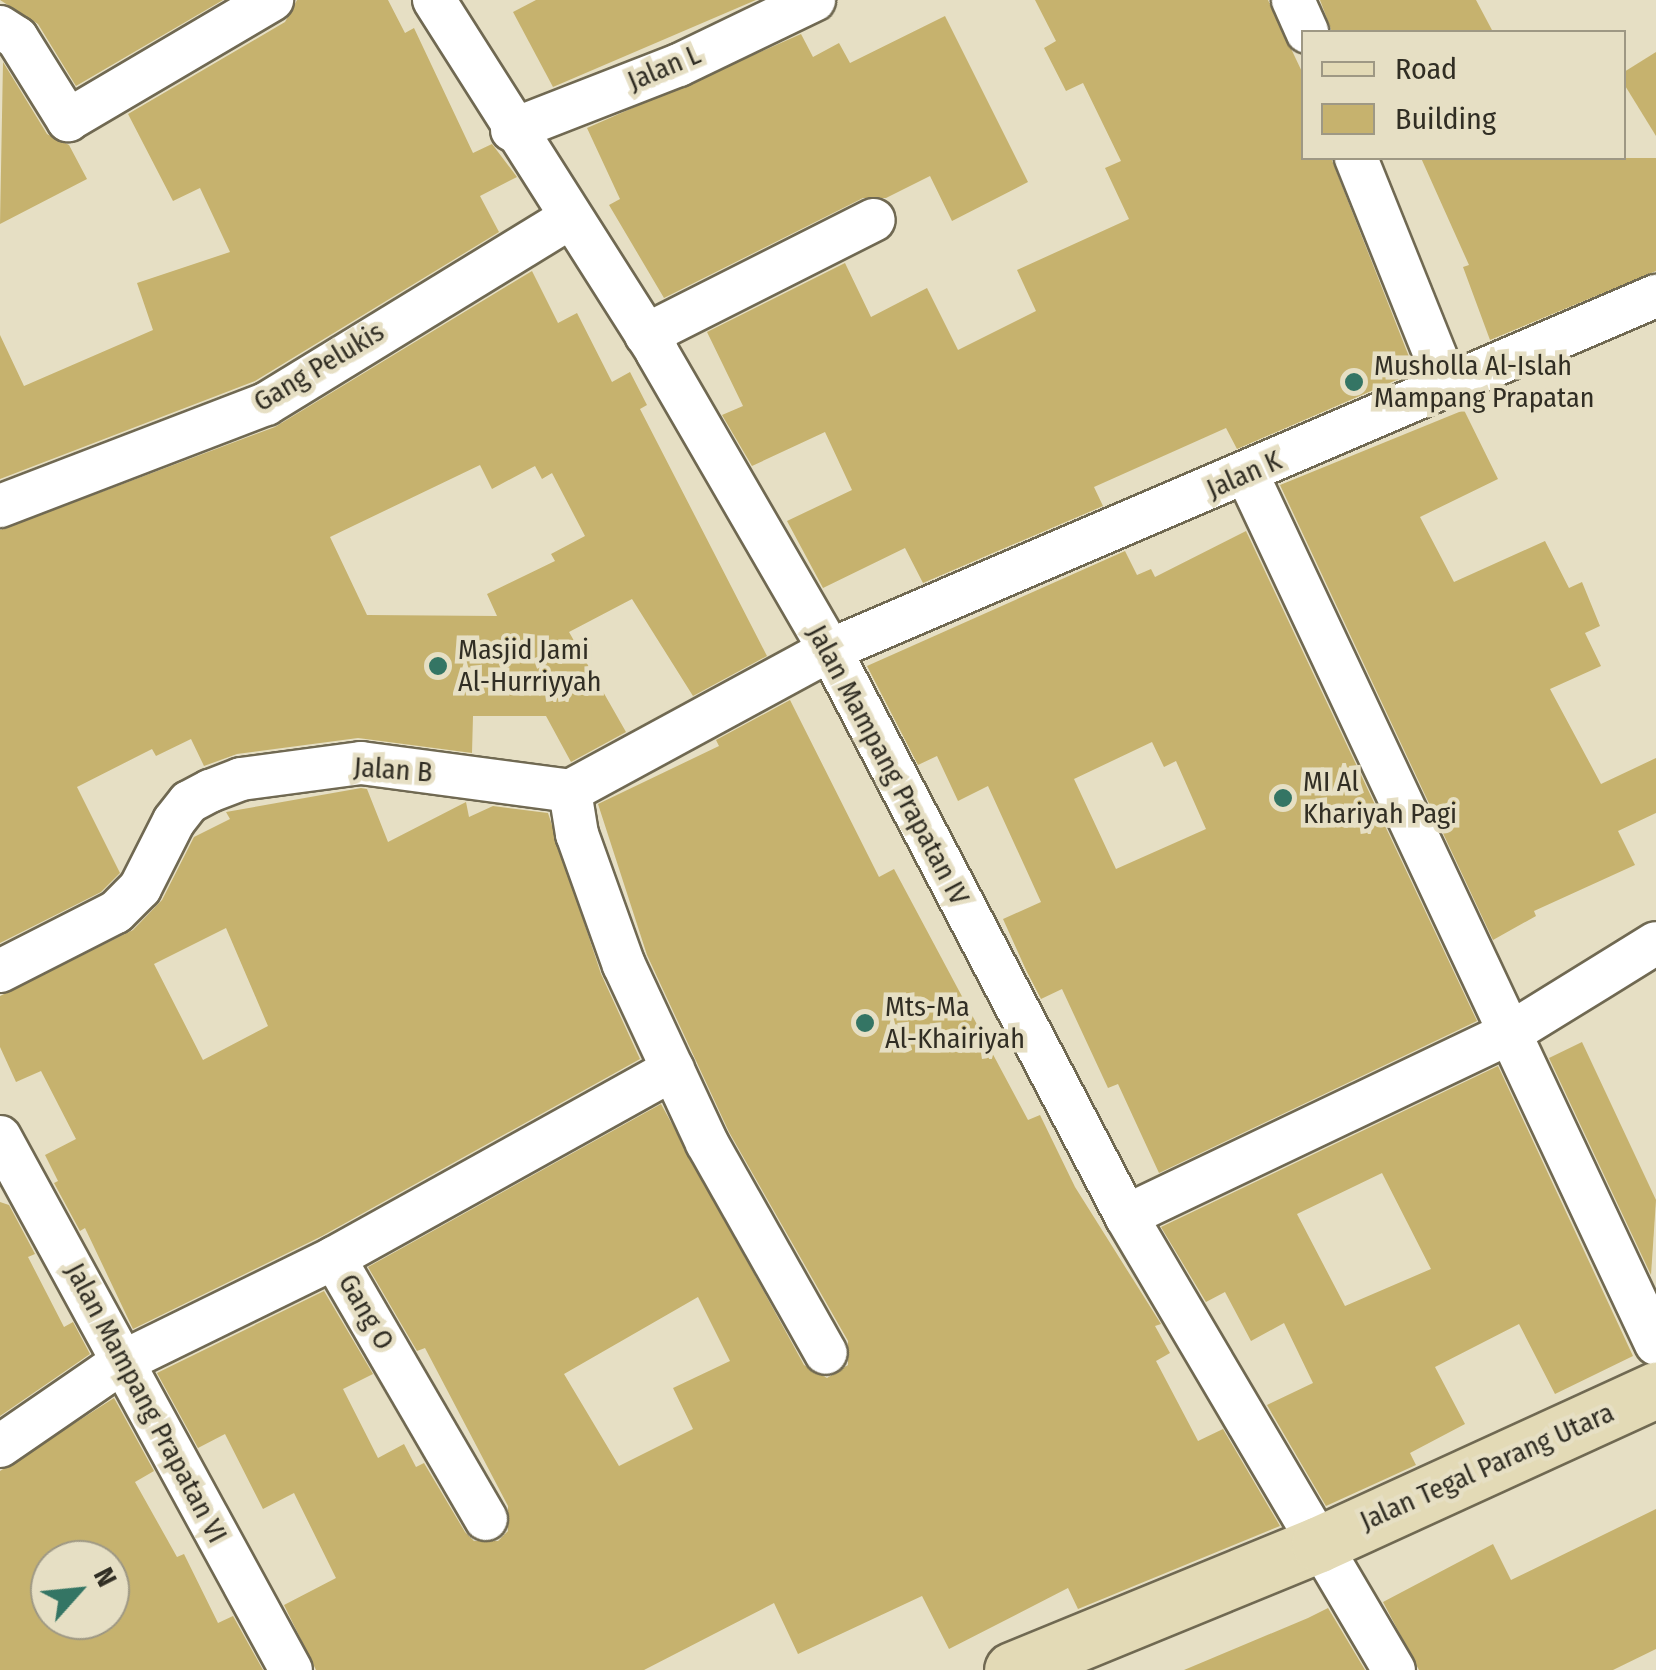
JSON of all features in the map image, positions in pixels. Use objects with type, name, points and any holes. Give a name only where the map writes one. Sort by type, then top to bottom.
[{"type":"street","points":[[0,27],[17,38],[68,120],[272,0]]},
{"type":"street","name":"Jalan Mampang Prapatan IV","points":[[434,0],[568,219],[646,335],[830,650],[1126,1216],[1394,1670]]},
{"type":"street","name":"Jalan L","points":[[512,130],[679,64],[814,0]]},
{"type":"street","points":[[1293,0],[1307,30]]},
{"type":"street","points":[[1357,160],[1446,382]]},
{"type":"street","name":"Gang Pelukis","points":[[0,506],[266,404],[568,219]]},
{"type":"street","points":[[646,335],[874,220]]},
{"type":"street","name":"Jalan K","points":[[830,650],[1248,474],[1446,382],[1656,296]]},
{"type":"street","points":[[1248,474],[1656,1344]]},
{"type":"street","points":[[826,1353],[750,1224],[674,1070],[598,899],[570,791],[830,650]]},
{"type":"street","name":"Jalan B","points":[[0,971],[116,912],[140,888],[189,802],[241,779],[362,763],[570,791]]},
{"type":"street","points":[[1126,1216],[1512,1032],[1656,943]]},
{"type":"street","points":[[334,1258],[674,1070]]},
{"type":"street","name":"Jalan Mampang Prapatan VI","points":[[0,1137],[290,1670]]},
{"type":"street","name":"Gang O","points":[[0,1446],[122,1362],[334,1258],[486,1518]]},
{"type":"street","name":"Jalan Tegal Parang Utara","points":[[1012,1670],[1319,1544],[1656,1390]]},
{"type":"building","points":[[0,0],[223,0],[76,86],[38,24]]},
{"type":"building","points":[[297,0],[388,0],[405,33],[414,28],[473,153],[492,144],[517,177],[480,196],[499,232],[255,381],[0,479],[0,335],[24,386],[153,330],[137,283],[230,252],[200,188],[173,201],[128,114],[285,22]]},
{"type":"building","points":[[536,0],[756,0],[553,87],[513,12]]},
{"type":"building","points":[[1035,0],[1268,0],[1301,70],[1301,160],[1332,160],[1415,372],[1237,449],[1226,428],[1094,487],[1103,506],[923,583],[905,548],[823,588],[787,521],[852,490],[825,432],[752,466],[722,415],[743,406],[707,332],[845,263],[871,317],[927,288],[958,350],[1036,311],[1017,270],[1129,219],[1105,168],[1121,161],[1083,83],[1066,91],[1044,48],[1056,41]]},
{"type":"building","points":[[1320,0],[1476,0],[1492,30],[1331,30]]},
{"type":"building","points":[[945,16],[1028,182],[952,221],[930,176],[886,198],[863,198],[664,298],[609,205],[620,199],[587,128],[801,34],[813,57],[839,43],[850,63]]},
{"type":"building","points":[[1656,52],[1656,136],[1626,87],[1626,71]]},
{"type":"building","points":[[3,62],[47,134],[69,145],[87,179],[0,224]]},
{"type":"building","points":[[1656,158],[1656,271],[1490,340],[1463,267],[1469,265],[1422,160]]},
{"type":"building","points":[[532,271],[558,323],[577,313],[612,382],[630,372],[647,405],[640,409],[767,656],[693,696],[632,599],[569,632],[626,732],[571,762],[546,716],[473,716],[472,753],[358,738],[237,754],[204,766],[191,739],[156,756],[152,749],[77,787],[120,873],[101,892],[0,943],[0,530],[275,427]],"holes":[[[480,465],[492,489],[535,466],[542,479],[552,473],[585,536],[551,554],[555,561],[487,594],[497,616],[367,615],[330,537]]]},
{"type":"building","points":[[1464,410],[1498,479],[1420,517],[1454,582],[1545,541],[1569,588],[1582,582],[1600,626],[1585,633],[1601,666],[1550,689],[1601,784],[1656,758],[1656,813],[1618,831],[1635,865],[1534,911],[1536,916],[1493,940],[1280,485]]},
{"type":"building","points":[[1246,531],[1477,1021],[1159,1173],[1118,1084],[1108,1088],[1062,989],[1041,999],[1003,919],[1041,902],[988,786],[958,801],[937,756],[918,765],[867,666],[1125,551],[1137,575],[1151,569],[1155,577]],"holes":[[[1152,742],[1164,767],[1176,761],[1206,829],[1116,869],[1074,779]]]},
{"type":"building","points":[[790,700],[879,877],[894,869],[1028,1120],[1040,1115],[1075,1187],[1161,1324],[1155,1326],[1170,1353],[1156,1361],[1198,1441],[1223,1429],[1280,1526],[1078,1609],[1068,1588],[949,1649],[922,1596],[798,1654],[774,1603],[644,1670],[316,1670],[284,1605],[336,1578],[294,1493],[263,1509],[225,1434],[198,1448],[157,1373],[324,1291],[373,1374],[343,1389],[378,1458],[404,1444],[416,1467],[424,1463],[465,1532],[474,1541],[498,1541],[508,1531],[508,1506],[425,1348],[417,1351],[368,1267],[661,1104],[804,1365],[827,1378],[848,1365],[848,1341],[729,1132],[647,955],[598,804],[719,746],[716,740]],"holes":[[[698,1297],[730,1361],[673,1388],[693,1429],[619,1466],[564,1374]]]},
{"type":"building","points":[[367,789],[388,842],[466,802],[469,817],[493,806],[548,813],[601,974],[640,1059],[322,1236],[133,1329],[85,1228],[80,1231],[54,1183],[58,1181],[45,1155],[76,1139],[41,1071],[16,1082],[0,1047],[0,996],[133,930],[162,900],[194,837],[230,819],[226,812]],"holes":[[[226,928],[268,1026],[203,1060],[154,964]]]},
{"type":"building","points":[[1582,1042],[1656,1200],[1651,1275],[1549,1058]]},
{"type":"building","points":[[1498,1066],[1633,1356],[1555,1394],[1519,1324],[1435,1367],[1465,1424],[1410,1453],[1416,1465],[1326,1506],[1267,1405],[1313,1383],[1284,1323],[1251,1341],[1225,1292],[1206,1302],[1161,1227]],"holes":[[[1382,1173],[1431,1269],[1345,1306],[1297,1214]]]},
{"type":"building","points":[[0,1202],[9,1205],[35,1254],[28,1257],[64,1327],[73,1322],[90,1354],[0,1416]]},
{"type":"building","points":[[114,1398],[154,1471],[135,1482],[177,1557],[184,1554],[218,1623],[233,1616],[263,1670],[0,1670],[0,1471]]},
{"type":"building","points":[[1656,1509],[1656,1649],[1613,1670],[1419,1670],[1383,1602],[1493,1544],[1511,1580]]},
{"type":"building","points":[[1328,1608],[1365,1670],[1184,1670],[1308,1618]]},
{"type":"place","name":"Musholla Al-Islah Mampang Prapatan","points":[[1354,382]]},
{"type":"place","name":"Masjid Jami Al-Hurriyyah","points":[[438,666]]},
{"type":"place","name":"MI Al Khariyah Pagi","points":[[1283,798]]},
{"type":"place","name":"Mts-Ma Al-Khairiyah","points":[[865,1023]]}]
